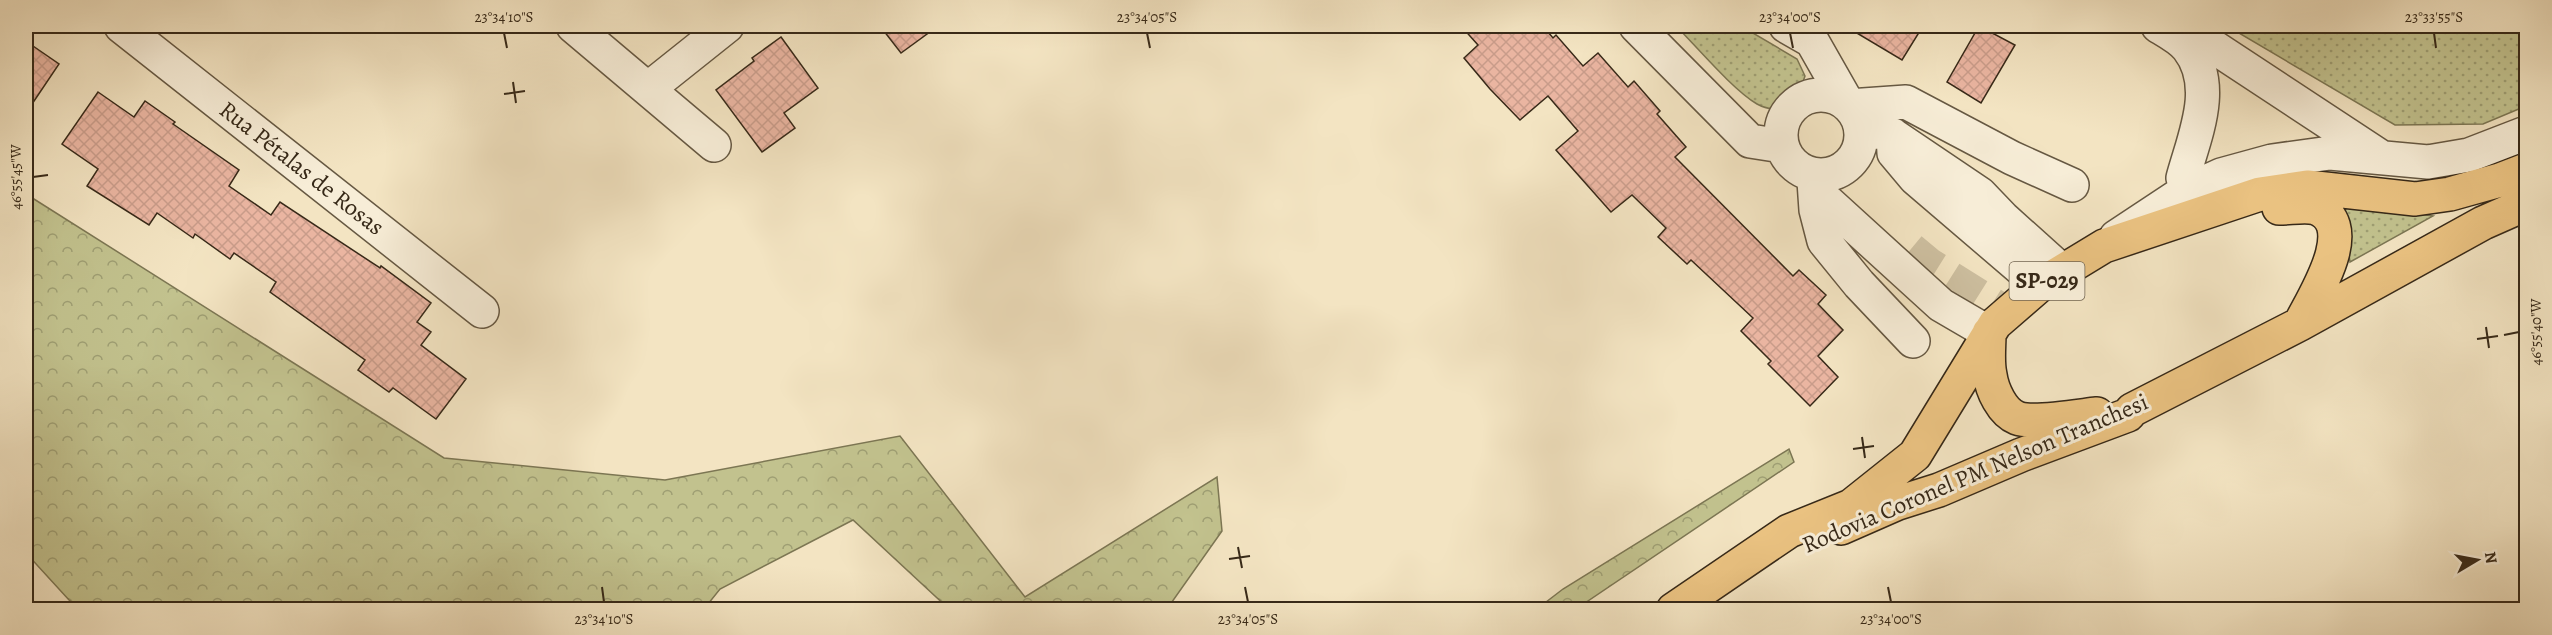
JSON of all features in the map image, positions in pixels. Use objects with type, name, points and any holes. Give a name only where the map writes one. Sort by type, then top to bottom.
[{"type":"highway","name":"Rodovia Coronel PM Nelson Tranchesi","points":[[1675,608],[1789,531],[1851,506],[1915,455],[1989,333],[2007,313],[2051,278],[2113,239],[2188,218],[2260,194],[2307,187],[2415,199],[2450,194],[2526,170]]},
{"type":"highway","name":"Rodovia Coronel PM Nelson Tranchesi","points":[[1675,608],[1814,540],[1888,507],[1939,490],[2128,415],[2132,410],[2300,324],[2483,223],[2526,204]]},
{"type":"highway","name":"SP-029","points":[[2188,218],[2253,209],[2299,207],[2314,207],[2326,213],[2334,228],[2335,248],[2300,324]]},
{"type":"highway","name":"SP-029","points":[[1989,333],[1989,375],[1995,394],[2006,410],[2016,418],[2056,418],[2132,410]]},
{"type":"street","name":"Rua Pétalas de Rosas","points":[[121,26],[482,311]]},
{"type":"street","points":[[573,26],[714,145]]},
{"type":"street","points":[[648,90],[727,26]]},
{"type":"street","points":[[1636,26],[1750,141],[1782,146]]},
{"type":"street","points":[[1786,26],[1812,41],[1855,117],[1861,142],[1856,155],[1836,172],[1823,175],[1810,174],[1797,168],[1788,158],[1782,146],[1780,133],[1783,120],[1790,108],[1800,100],[1812,95],[1826,94],[1838,98],[1855,117],[1893,135],[1980,194],[2003,218],[2051,278]]},
{"type":"street","points":[[2158,26],[2187,46],[2201,74],[2204,99],[2183,178]]},
{"type":"street","points":[[2182,26],[2383,158]]},
{"type":"street","points":[[1855,117],[1906,102],[2012,158],[2072,185]]},
{"type":"street","name":"SP-029","points":[[2113,239],[2183,178],[2222,156],[2258,144],[2291,142],[2330,153],[2428,162],[2469,155],[2526,133]]},
{"type":"street","name":"SP-029","points":[[2113,239],[2184,192],[2220,175],[2272,161],[2330,153]]},
{"type":"street","points":[[1814,179],[1834,187],[1911,249]]},
{"type":"street","points":[[1814,179],[1818,193],[1941,305],[1989,333]]},
{"type":"street","points":[[1814,179],[1816,210],[1824,241],[1859,284],[1913,341]]},
{"type":"green space","points":[[1676,26],[1741,26],[1797,59],[1805,76],[1802,84],[1794,98],[1782,107],[1766,108],[1757,104],[1726,79]]},
{"type":"green space","points":[[2227,26],[2526,26],[2526,106],[2483,124],[2395,125]]},
{"type":"green space","points":[[26,194],[444,458],[665,480],[900,436],[1025,597],[1217,477],[1222,531],[1167,609],[949,609],[853,520],[720,589],[704,609],[81,609],[69,600],[26,553]]},
{"type":"green space","points":[[2329,201],[2433,216],[2350,262],[2344,221]]},
{"type":"green space","points":[[1789,449],[1794,462],[1576,609],[1537,609],[1563,589]]},
{"type":"building","points":[[880,26],[938,26],[901,53]]},
{"type":"building","points":[[1461,26],[1543,26],[1553,38],[1556,35],[1583,66],[1598,53],[1628,87],[1634,81],[1660,111],[1657,114],[1686,147],[1675,157],[1793,276],[1799,270],[1826,295],[1818,304],[1843,330],[1818,356],[1838,377],[1810,406],[1768,364],[1771,361],[1741,331],[1753,318],[1691,260],[1687,264],[1658,237],[1666,228],[1632,195],[1611,212],[1556,150],[1578,131],[1548,96],[1520,120],[1490,89],[1464,58],[1478,45]]},
{"type":"building","points":[[1845,26],[1923,26],[1902,60]]},
{"type":"building","points":[[1979,26],[2015,45],[1981,103],[1947,82]]},
{"type":"building","points":[[781,37],[818,88],[784,113],[795,128],[762,152],[716,90],[754,61],[752,58]]},
{"type":"building","points":[[33,46],[59,64],[26,113],[26,57]]},
{"type":"building","points":[[98,92],[134,117],[145,101],[175,122],[173,124],[239,170],[229,186],[271,215],[280,202],[380,268],[381,266],[431,303],[417,322],[431,332],[421,345],[466,379],[436,419],[393,388],[389,392],[358,370],[365,360],[270,292],[276,282],[234,253],[230,259],[195,234],[193,238],[157,213],[149,225],[87,186],[98,169],[62,144]]},
{"type":"tunnel","points":[[1911,249],[1929,264],[2007,313]]}]
